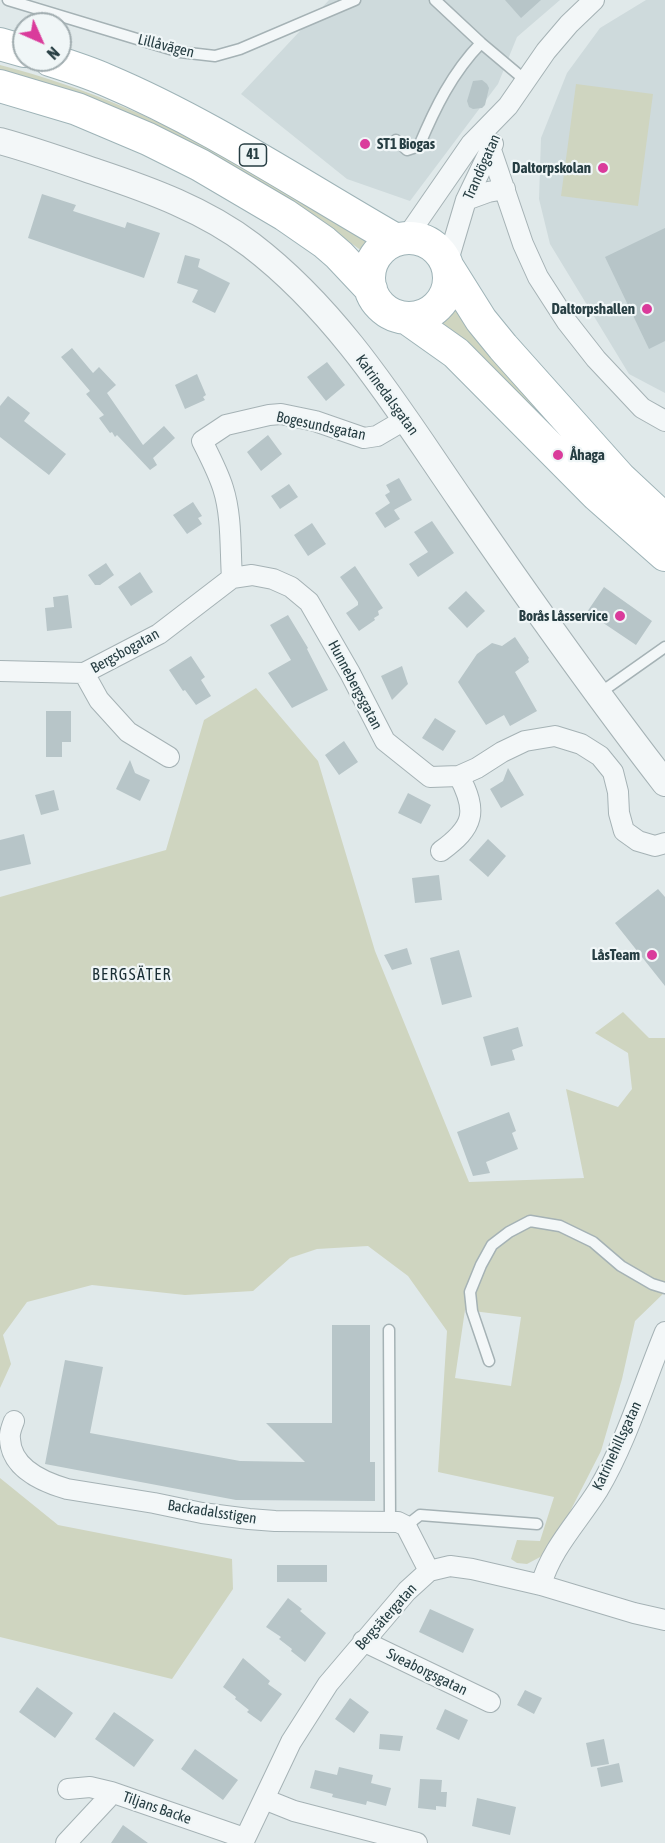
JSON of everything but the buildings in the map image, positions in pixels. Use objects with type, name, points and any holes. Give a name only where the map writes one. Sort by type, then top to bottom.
[{"type":"main road","name":"41","points":[[72,68],[105,79],[165,107],[401,239],[421,239],[434,246],[481,320],[503,347],[620,478],[665,520]]},
{"type":"main road","name":"41","points":[[0,86],[77,109],[148,139],[200,165],[285,215],[324,242],[370,289],[384,310],[408,319],[456,353],[597,495],[665,555]]},
{"type":"main road","points":[[370,289],[370,271],[374,260],[381,250],[401,239]]},
{"type":"main road","points":[[408,319],[426,315],[441,304],[449,287],[448,266]]},
{"type":"street","name":"Trandögatan","points":[[401,239],[471,144],[508,106],[525,80],[569,24],[594,0]]},
{"type":"street","name":"Trandögatan","points":[[448,266],[466,200],[491,150],[508,106]]},
{"type":"street","name":"Katrinedalsgatan","points":[[0,141],[32,149],[140,187],[212,219],[250,245],[297,283],[341,332],[406,419],[597,695],[665,783]]},
{"type":"street","points":[[491,150],[523,244],[538,277],[567,322],[621,388],[642,408],[665,421]]},
{"type":"street","points":[[466,200],[505,189]]},
{"type":"street","name":"Bogesundsgatan","points":[[232,578],[224,491],[202,441],[226,425],[269,415],[294,417],[364,438],[377,436],[406,419]]},
{"type":"street","name":"Hunnebergsgatan","points":[[232,578],[252,575],[273,579],[291,587],[309,603],[350,672],[385,741],[430,777],[459,776],[525,741],[555,736],[581,744],[600,756],[613,772],[624,831],[638,841],[655,846],[665,843]]},
{"type":"street","name":"Bergsbogatan","points":[[0,671],[84,674],[159,634],[232,578]]},
{"type":"street","points":[[84,674],[99,700],[128,732],[169,758]]},
{"type":"street","points":[[441,851],[453,842],[466,827],[471,812],[469,796],[459,776]]},
{"type":"street","name":"Katrinehillsgatan","points":[[541,1586],[545,1572],[558,1547],[598,1489],[612,1462],[665,1332]]},
{"type":"street","name":"Backadalsstigen","points":[[14,1421],[9,1438],[14,1454],[32,1474],[46,1483],[67,1489],[249,1519],[398,1523]]},
{"type":"street","points":[[398,1523],[429,1571]]},
{"type":"street","name":"Bergsätergatan","points":[[243,1840],[291,1742],[328,1684],[407,1591],[429,1571],[450,1566],[541,1586],[634,1614],[665,1620]]},
{"type":"street","name":"Sveaborgsgatan","points":[[363,1641],[490,1702]]},
{"type":"street","name":"Tiljans Backe","points":[[68,1789],[90,1787],[111,1792],[243,1840]]},
{"type":"street","points":[[66,1843],[107,1800],[111,1792]]},
{"type":"street","points":[[264,1799],[294,1811],[417,1843]]},
{"type":"lane","name":"Lillåvägen","points":[[8,0],[180,52],[215,56],[240,49],[355,0]]},
{"type":"lane","points":[[435,0],[525,80]]},
{"type":"lane","points":[[396,140],[407,150],[419,146],[432,115],[458,70],[481,43]]},
{"type":"lane","points":[[597,695],[665,647]]},
{"type":"lane","points":[[489,1360],[472,1311],[471,1292],[481,1265],[492,1245],[509,1232],[530,1221],[560,1226],[593,1242],[621,1266],[652,1284],[665,1288]]},
{"type":"lane","points":[[389,1330],[398,1523],[420,1515],[537,1524]]},
{"type":"shaded area","points":[[329,0],[560,0],[517,37],[498,84],[410,201],[347,179],[241,94]]},
{"type":"shaded area","name":"Daltorpskolan","points":[[646,0],[665,0],[665,393],[629,374],[550,244],[539,199],[541,138],[567,73],[600,28]]},
{"type":"green space","points":[[0,65],[12,68],[12,72],[24,72],[48,79],[111,101],[222,154],[378,240],[366,254],[329,227],[0,74]]},
{"type":"green space","points":[[576,84],[653,94],[638,206],[561,196]]},
{"type":"green space","points":[[454,300],[665,543],[436,321]]},
{"type":"green space","points":[[256,688],[318,761],[375,951],[469,1182],[584,1178],[566,1089],[618,1107],[632,1089],[628,1053],[595,1033],[623,1012],[649,1038],[665,1038],[665,1292],[635,1321],[622,1379],[601,1451],[559,1533],[542,1556],[527,1564],[517,1563],[511,1559],[517,1540],[540,1541],[554,1497],[438,1472],[447,1331],[408,1276],[368,1246],[317,1249],[290,1258],[253,1291],[185,1295],[92,1285],[27,1302],[3,1335],[11,1364],[0,1388],[0,897],[166,850],[204,720]],"holes":[[[465,1310],[521,1317],[511,1386],[455,1378]]]},
{"type":"green space","points":[[0,1478],[58,1525],[232,1559],[233,1589],[172,1679],[0,1637]]},
{"type":"place","name":"ST1 Biogas","points":[[365,144]]},
{"type":"place","name":"Daltorpskolan","points":[[603,168]]},
{"type":"place","name":"Daltorpshallen","points":[[647,309]]},
{"type":"place","name":"Åhaga","points":[[558,455]]},
{"type":"place","name":"Borås Låsservice","points":[[620,616]]},
{"type":"place","name":"LåsTeam","points":[[652,955]]},
{"type":"district","name":"BERGSÄTER","points":[[132,975]]}]
